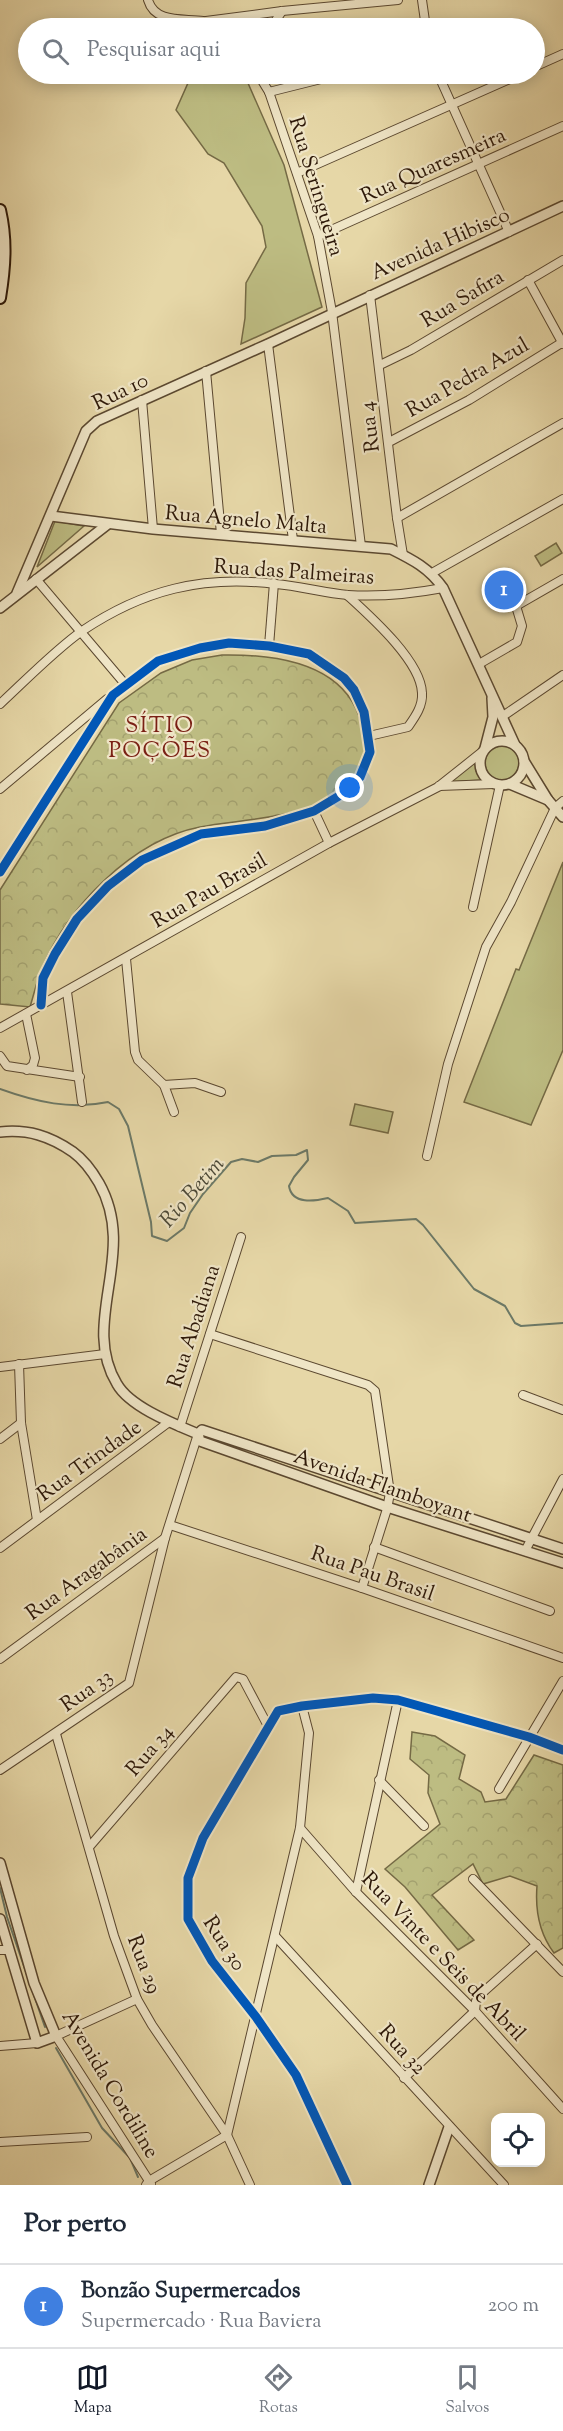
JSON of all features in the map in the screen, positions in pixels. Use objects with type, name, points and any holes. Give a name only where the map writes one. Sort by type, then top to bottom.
[{"type":"main road","points":[[0,210],[5,231],[6,266],[0,298]]},
{"type":"street","points":[[148,0],[152,11],[166,18]]},
{"type":"street","points":[[229,18],[399,0]]},
{"type":"street","points":[[423,0],[425,18]]},
{"type":"street","points":[[277,18],[282,11]]},
{"type":"street","points":[[545,63],[563,54]]},
{"type":"street","name":"Rua Seringueira","points":[[264,84],[269,92],[318,236],[332,312],[361,546]]},
{"type":"street","points":[[269,92],[301,84]]},
{"type":"street","points":[[442,84],[508,232]]},
{"type":"street","points":[[297,174],[499,84]]},
{"type":"street","name":"Rua Quaresmeira","points":[[318,236],[563,126]]},
{"type":"street","name":"Avenida Hibisco","points":[[332,312],[563,206]]},
{"type":"street","name":"Rua Safira","points":[[380,365],[411,350],[563,260]]},
{"type":"street","points":[[528,280],[563,342]]},
{"type":"street","name":"Rua 4","points":[[370,295],[403,555]]},
{"type":"street","name":"Rua 10","points":[[17,593],[86,431],[97,421],[268,344],[332,312]]},
{"type":"street","name":"Rua Pedra Azul","points":[[389,442],[470,400],[563,342]]},
{"type":"street","points":[[268,344],[293,540]]},
{"type":"street","points":[[206,370],[221,534]]},
{"type":"street","points":[[142,400],[153,529]]},
{"type":"street","points":[[397,518],[563,423]]},
{"type":"street","points":[[563,499],[432,573],[442,588],[515,745],[548,800],[563,817]]},
{"type":"street","name":"Rua Agnelo Malta","points":[[51,516],[153,529],[391,549],[432,573]]},
{"type":"street","points":[[0,608],[108,524]]},
{"type":"street","points":[[36,579],[125,684]]},
{"type":"street","points":[[478,664],[517,642],[522,626],[516,606],[563,579]]},
{"type":"street","name":"Rua das Palmeiras","points":[[0,704],[81,632],[142,597],[170,589],[198,583],[274,583],[347,595],[403,596],[442,588]]},
{"type":"street","points":[[269,646],[274,583]]},
{"type":"street","points":[[347,595],[396,643],[421,681],[423,696],[418,714],[408,727],[369,736]]},
{"type":"street","points":[[0,789],[125,684],[158,661],[200,648],[229,643],[269,646],[309,654],[344,678],[354,690],[364,712],[369,736],[370,753],[360,777],[339,796],[314,811],[265,826],[201,834],[142,860],[108,886],[77,919],[55,954],[43,978],[41,1005]]},
{"type":"street","points":[[491,729],[503,716],[563,675]]},
{"type":"street","points":[[491,690],[493,711],[491,729],[480,758],[481,771],[489,781],[548,800]]},
{"type":"street","points":[[0,872],[112,695]]},
{"type":"street","points":[[484,750],[497,741],[515,745]]},
{"type":"street","name":"Rua Pau Brasil","points":[[0,1028],[329,843],[438,787],[484,750]]},
{"type":"street","points":[[501,784],[520,776],[524,761]]},
{"type":"street","points":[[473,907],[501,784]]},
{"type":"street","name":"Rua Pau Brasil","points":[[438,787],[501,784]]},
{"type":"street","points":[[427,1156],[448,1064],[486,947],[511,902],[555,808],[563,801]]},
{"type":"street","points":[[314,811],[329,843]]},
{"type":"street","points":[[126,959],[135,1052],[138,1060],[164,1084],[174,1112]]},
{"type":"street","points":[[67,992],[82,1102]]},
{"type":"street","points":[[26,1014],[34,1058],[33,1065],[27,1070]]},
{"type":"street","points":[[0,1056],[7,1066],[80,1077]]},
{"type":"street","points":[[164,1084],[191,1083],[221,1092]]},
{"type":"street","name":"Avenida Flamboyant","points":[[3,1130],[48,1136],[80,1157],[93,1173],[105,1193],[113,1214],[115,1252],[104,1322],[105,1354],[117,1384],[130,1398],[169,1422],[198,1434]]},
{"type":"street","name":"Rua Abadiana","points":[[180,1427],[241,1237]]},
{"type":"street","points":[[210,1334],[372,1387],[377,1395],[390,1492],[362,1588]]},
{"type":"street","points":[[0,1367],[105,1354]]},
{"type":"street","points":[[20,1364],[21,1423],[37,1520]]},
{"type":"street","points":[[523,1395],[563,1410]]},
{"type":"street","name":"Rua Trindade","points":[[0,1548],[169,1422]]},
{"type":"street","points":[[0,1438],[21,1423]]},
{"type":"street","name":"Avenida Flamboyant","points":[[198,1434],[202,1430],[563,1549]]},
{"type":"street","name":"Avenida Flamboyant","points":[[198,1434],[200,1441],[387,1507],[563,1563]]},
{"type":"street","name":"Rua 33","points":[[0,1770],[129,1683],[165,1538],[198,1434]]},
{"type":"street","points":[[525,1551],[563,1479]]},
{"type":"street","name":"Rua Pau Brasil","points":[[170,1525],[362,1588],[563,1658]]},
{"type":"street","name":"Rua Aragabânia","points":[[0,1659],[165,1538]]},
{"type":"street","points":[[374,1547],[550,1611]]},
{"type":"street","name":"Rua 34","points":[[90,1846],[236,1677],[243,1679],[268,1726]]},
{"type":"street","points":[[499,1789],[563,1681]]},
{"type":"street","points":[[149,2184],[227,2135],[300,1828],[309,1733],[302,1706],[373,1698],[398,1700],[529,1737],[563,1749]]},
{"type":"street","points":[[356,1892],[398,1700]]},
{"type":"street","name":"Rua 30","points":[[302,1706],[278,1711],[203,1838],[188,1878],[188,1919],[212,1961],[256,2017],[296,2075],[347,2185]]},
{"type":"street","name":"Rua 29","points":[[56,1734],[114,1936],[137,1999],[152,2025],[227,2135],[250,2185]]},
{"type":"street","points":[[380,1780],[424,1826]]},
{"type":"street","name":"Rua Vinte e Seis de Abril","points":[[300,1828],[356,1892],[475,2011],[563,2109]]},
{"type":"street","name":"Avenida Cordiline","points":[[0,1863],[34,1983],[56,2036],[149,2184]]},
{"type":"street","points":[[473,1878],[563,1972]]},
{"type":"street","name":"Avenida Cordiline","points":[[0,1919],[4,1950],[37,2043]]},
{"type":"street","name":"Rua 32","points":[[275,1936],[504,2185]]},
{"type":"street","points":[[404,2078],[475,2011],[476,2001],[481,1994],[537,1944]]},
{"type":"street","points":[[0,2046],[37,2043],[137,1999]]},
{"type":"street","points":[[429,2185],[449,2127]]},
{"type":"street","points":[[0,2142],[87,2137]]},
{"type":"green space","points":[[188,84],[248,84],[284,165],[322,307],[241,344],[245,318],[246,283],[266,247],[262,226],[224,163],[208,154],[176,110]]},
{"type":"green space","points":[[55,521],[84,526],[37,567]]},
{"type":"green space","points":[[556,543],[562,553],[541,566],[535,556]]},
{"type":"green space","points":[[222,655],[267,657],[289,661],[329,677],[344,691],[356,709],[365,746],[358,771],[350,782],[335,794],[299,811],[200,827],[175,834],[150,846],[127,861],[105,880],[68,922],[42,968],[30,1007],[0,1004],[0,890],[119,703],[161,673],[192,660]]},
{"type":"green space","points":[[502,746],[514,751],[519,763],[514,775],[502,780],[490,775],[485,763],[490,751]]},
{"type":"green space","points":[[475,761],[476,771],[482,780],[449,782]]},
{"type":"green space","points":[[563,862],[563,1050],[531,1125],[464,1102],[516,969],[519,970]]},
{"type":"green space","points":[[355,1104],[393,1112],[388,1133],[350,1125]]},
{"type":"green space","points":[[412,1732],[435,1736],[465,1755],[459,1779],[481,1792],[485,1802],[506,1799],[534,1755],[563,1765],[563,1948],[554,1953],[545,1938],[538,1913],[537,1886],[510,1876],[483,1884],[473,1864],[432,1895],[474,1940],[458,1950],[405,1887],[385,1869],[440,1824],[428,1793],[429,1775],[410,1759]]},
{"type":"waterway","name":"Rio Betim","points":[[0,1089],[27,1098],[67,1105],[108,1102],[119,1109],[128,1126],[151,1222],[152,1236],[167,1241],[184,1228],[190,1213],[203,1194],[231,1162],[242,1159],[258,1162],[272,1156],[296,1155],[307,1150],[308,1160],[289,1186],[291,1192],[299,1199],[328,1198],[348,1211],[355,1223],[416,1219],[474,1289],[505,1306],[515,1323],[521,1326],[563,1323]]},
{"type":"waterway","points":[[0,1888],[7,1917],[45,2027]]},
{"type":"waterway","points":[[56,2048],[102,2128],[130,2158],[138,2177]]},
{"type":"cycle path","points":[[0,872],[113,695],[158,661],[200,648],[229,643],[269,646],[309,654],[344,678],[354,690],[364,712],[370,752],[360,777],[339,796],[314,811],[265,826],[201,834],[142,860],[108,886],[77,919],[43,978],[41,1005]]},
{"type":"cycle path","points":[[347,2185],[296,2075],[256,2017],[212,1961],[188,1919],[188,1878],[203,1838],[278,1711],[373,1698],[398,1700],[529,1737],[563,1750]]},
{"type":"place","name":"Bonzão Supermercados","points":[[504,590]]},
{"type":"district","name":"SÍTIO POÇÕES","points":[[160,736]]}]
